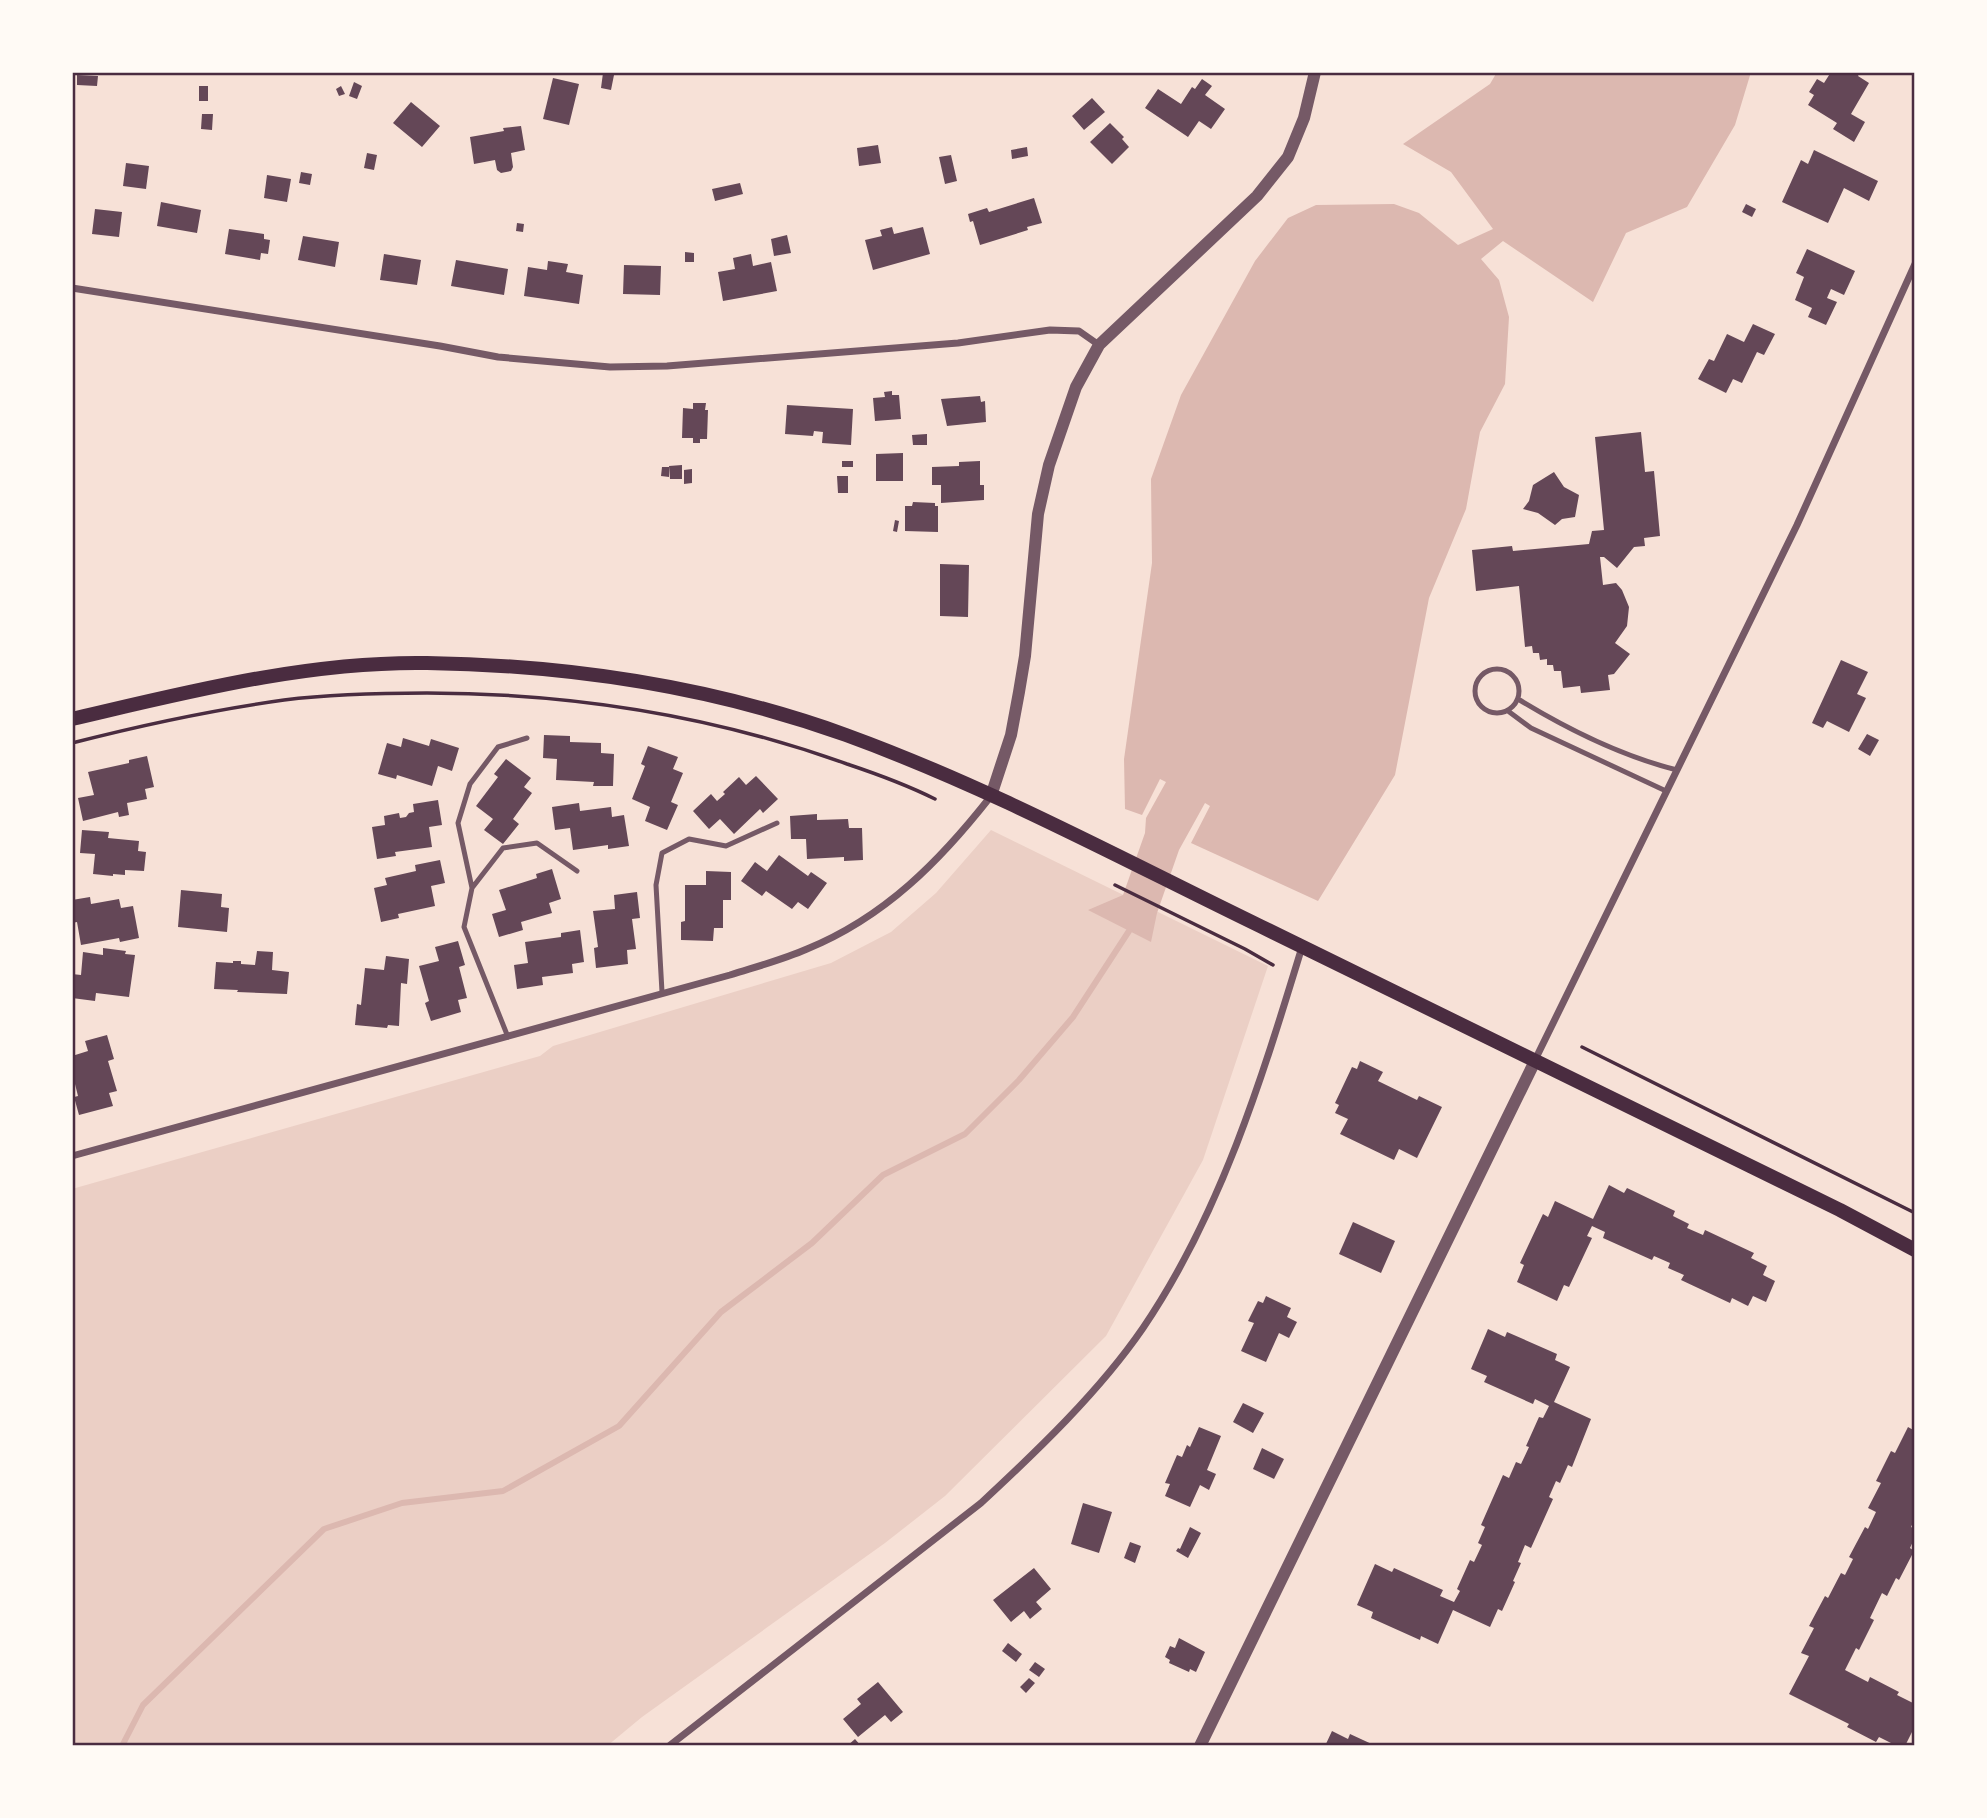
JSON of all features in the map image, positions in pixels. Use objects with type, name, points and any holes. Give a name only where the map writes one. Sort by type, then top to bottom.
[{"type":"main road","points":[[72,719],[172,696],[289,674],[366,665],[424,663],[559,670],[738,702],[857,740],[991,796],[1840,1210],[1915,1250]]},
{"type":"street","points":[[72,1156],[508,1037],[784,958],[839,934],[893,901],[959,837],[991,796],[1013,724],[1024,656],[1037,526],[1049,465],[1076,387],[1099,345],[1257,195],[1288,157],[1304,118],[1315,72]]},
{"type":"street","points":[[1200,1746],[1797,526],[1915,264]]},
{"type":"street","points":[[72,288],[498,357],[596,366],[667,366],[958,343],[1050,330],[1079,331],[1099,345]]},
{"type":"street","points":[[668,1746],[981,1503],[1026,1462],[1066,1419],[1141,1330],[1168,1289],[1191,1245],[1237,1143],[1270,1050],[1302,946]]},
{"type":"lane","points":[[1496,668],[1510,673],[1518,685],[1518,699],[1508,711],[1487,711],[1476,700],[1475,686],[1482,673],[1496,668]]},
{"type":"lane","points":[[1518,699],[1540,713],[1614,749],[1677,770]]},
{"type":"lane","points":[[1508,711],[1531,728],[1666,792]]},
{"type":"lane","points":[[508,1037],[464,927],[472,888],[458,823],[470,784],[498,747],[527,738]]},
{"type":"lane","points":[[662,992],[656,885],[662,853],[689,839],[726,846],[777,823]]},
{"type":"lane","points":[[472,888],[503,849],[537,843],[577,870]]},
{"type":"path","points":[[72,743],[161,721],[285,700],[360,693],[485,693],[599,702],[690,718],[795,745],[910,786],[936,799]]},
{"type":"path","points":[[1115,885],[1273,965]]},
{"type":"path","points":[[1582,1047],[1915,1213]]},
{"type":"shaded area","points":[[1497,72],[1751,72],[1735,125],[1687,207],[1626,233],[1593,302],[1503,241],[1481,259],[1499,280],[1509,317],[1505,384],[1480,432],[1466,509],[1429,598],[1395,775],[1318,901],[1191,843],[1210,806],[1205,803],[1179,850],[1157,913],[1151,942],[1088,910],[1123,895],[1145,833],[1146,818],[1166,782],[1160,779],[1142,815],[1125,809],[1124,759],[1152,563],[1151,479],[1181,395],[1255,261],[1288,218],[1316,205],[1394,204],[1419,213],[1458,245],[1493,229],[1451,172],[1403,144],[1490,84]]},
{"type":"shaded area","points":[[991,830],[1268,966],[1203,1160],[1106,1336],[945,1496],[885,1543],[642,1717],[607,1746],[72,1746],[72,1189],[540,1056],[553,1046],[831,963],[891,932],[936,893]]},
{"type":"building","points":[[1831,72],[1860,72],[1858,76],[1869,83],[1851,114],[1865,122],[1854,142],[1833,129],[1837,123],[1808,105],[1814,95],[1809,92],[1817,79],[1824,83]]},
{"type":"building","points":[[603,73],[614,75],[611,90],[601,88]]},
{"type":"building","points":[[77,75],[98,76],[97,86],[77,85]]},
{"type":"building","points":[[553,78],[579,84],[569,125],[543,119]]},
{"type":"building","points":[[1202,79],[1212,86],[1205,95],[1225,109],[1211,129],[1199,121],[1188,137],[1145,108],[1158,89],[1181,104],[1192,87],[1195,89]]},
{"type":"building","points":[[354,82],[362,86],[357,99],[349,96]]},
{"type":"building","points":[[199,86],[208,86],[208,101],[199,101]]},
{"type":"building","points":[[341,86],[345,94],[339,96],[336,89]]},
{"type":"building","points":[[1092,98],[1105,112],[1084,130],[1072,116]]},
{"type":"building","points":[[411,102],[440,126],[422,147],[393,123]]},
{"type":"building","points":[[202,114],[213,114],[212,130],[201,129]]},
{"type":"building","points":[[1110,123],[1124,137],[1122,139],[1129,147],[1112,164],[1090,142]]},
{"type":"building","points":[[521,126],[525,150],[511,153],[511,171],[501,173],[497,170],[495,160],[474,164],[470,137]]},
{"type":"building","points":[[878,145],[881,163],[859,166],[857,148]]},
{"type":"building","points":[[1027,147],[1028,156],[1012,159],[1011,150]]},
{"type":"building","points":[[1814,150],[1878,181],[1869,201],[1844,188],[1828,223],[1782,202],[1801,160],[1808,164]]},
{"type":"building","points":[[367,153],[377,155],[374,170],[364,168]]},
{"type":"building","points":[[951,155],[957,181],[945,184],[939,157]]},
{"type":"building","points":[[126,163],[149,166],[146,189],[123,186]]},
{"type":"building","points":[[301,172],[312,174],[310,185],[299,183]]},
{"type":"building","points":[[267,175],[291,179],[287,202],[264,198]]},
{"type":"building","points":[[740,183],[743,194],[715,201],[712,189]]},
{"type":"building","points":[[1034,198],[1042,223],[980,245],[973,221],[970,222],[968,214],[987,208],[989,212]]},
{"type":"building","points":[[161,202],[201,210],[197,233],[157,226]]},
{"type":"building","points":[[1746,204],[1756,209],[1752,217],[1742,212]]},
{"type":"building","points":[[95,209],[122,212],[119,237],[92,234]]},
{"type":"building","points":[[517,223],[524,224],[523,232],[516,231]]},
{"type":"building","points":[[892,227],[894,234],[923,227],[930,254],[873,270],[865,240],[882,236],[880,230]]},
{"type":"building","points":[[229,229],[264,234],[264,239],[270,240],[268,254],[261,253],[260,260],[225,254]]},
{"type":"building","points":[[787,235],[791,253],[774,256],[771,239]]},
{"type":"building","points":[[303,236],[339,242],[335,267],[298,260]]},
{"type":"building","points":[[1807,249],[1855,271],[1844,295],[1831,289],[1827,298],[1837,302],[1826,325],[1808,317],[1812,308],[1795,300],[1804,277],[1796,273]]},
{"type":"building","points":[[685,252],[694,253],[694,262],[685,262]]},
{"type":"building","points":[[384,254],[421,260],[417,285],[380,280]]},
{"type":"building","points":[[751,254],[753,266],[771,262],[777,291],[723,301],[718,272],[735,269],[733,258]]},
{"type":"building","points":[[456,260],[508,269],[504,295],[451,286]]},
{"type":"building","points":[[548,261],[568,264],[566,272],[583,275],[579,304],[524,296],[528,267],[547,270]]},
{"type":"building","points":[[624,265],[661,266],[660,295],[623,294]]},
{"type":"building","points":[[1753,324],[1775,334],[1764,355],[1757,352],[1742,383],[1733,379],[1726,393],[1698,379],[1709,359],[1714,361],[1727,334],[1744,342]]},
{"type":"building","points":[[892,391],[892,395],[899,395],[901,419],[875,421],[873,398],[885,397],[884,392]]},
{"type":"building","points":[[980,396],[981,402],[985,401],[986,422],[947,426],[941,399]]},
{"type":"building","points":[[693,403],[706,403],[705,410],[708,410],[707,439],[700,439],[700,443],[693,443],[693,438],[682,438],[683,408],[693,409]]},
{"type":"building","points":[[787,405],[853,409],[851,445],[822,443],[823,432],[814,431],[813,436],[785,434]]},
{"type":"building","points":[[1641,432],[1645,472],[1654,471],[1660,536],[1644,538],[1645,546],[1634,547],[1617,568],[1604,557],[1600,557],[1603,585],[1616,583],[1629,607],[1627,626],[1615,643],[1630,654],[1614,674],[1608,675],[1610,690],[1581,693],[1580,686],[1563,688],[1561,671],[1554,671],[1553,665],[1547,665],[1547,659],[1540,660],[1539,653],[1533,653],[1532,646],[1525,647],[1519,586],[1476,591],[1472,550],[1512,546],[1513,551],[1589,544],[1592,531],[1604,530],[1595,437]]},
{"type":"building","points":[[927,434],[927,445],[913,445],[912,435]]},
{"type":"building","points":[[903,453],[903,481],[876,481],[876,454]]},
{"type":"building","points":[[842,461],[853,461],[853,467],[842,467]]},
{"type":"building","points":[[980,461],[980,485],[984,485],[984,500],[941,503],[941,485],[932,485],[932,467],[959,466],[959,462]]},
{"type":"building","points":[[682,465],[682,479],[670,479],[669,466]]},
{"type":"building","points":[[662,467],[669,467],[669,477],[661,476]]},
{"type":"building","points":[[692,469],[692,483],[684,484],[684,470]]},
{"type":"building","points":[[1554,472],[1564,487],[1579,495],[1575,517],[1562,519],[1555,525],[1538,513],[1523,509],[1529,501],[1533,485]]},
{"type":"building","points":[[837,476],[848,476],[848,493],[838,493]]},
{"type":"building","points":[[913,502],[935,503],[935,506],[938,506],[938,532],[905,531],[905,506],[912,506]]},
{"type":"building","points":[[895,520],[899,521],[897,532],[893,531]]},
{"type":"building","points":[[940,564],[969,565],[968,617],[940,616]]},
{"type":"building","points":[[1841,660],[1868,672],[1857,694],[1866,698],[1849,732],[1827,721],[1823,728],[1812,723]]},
{"type":"building","points":[[1867,734],[1879,740],[1870,756],[1858,749]]},
{"type":"building","points":[[544,735],[570,736],[570,742],[601,743],[601,753],[614,754],[613,786],[556,780],[557,759],[543,758]]},
{"type":"building","points":[[403,738],[429,746],[431,739],[459,748],[452,771],[438,766],[432,786],[397,775],[396,779],[378,774],[387,743],[401,747]]},
{"type":"building","points":[[648,746],[678,757],[673,769],[683,773],[671,802],[678,805],[667,830],[645,821],[650,807],[632,799],[645,766],[641,764]]},
{"type":"building","points":[[147,756],[154,787],[145,789],[147,799],[127,803],[129,815],[119,817],[118,812],[83,821],[78,798],[94,795],[88,772]]},
{"type":"building","points":[[506,759],[531,778],[524,787],[532,793],[513,819],[519,824],[503,844],[484,830],[493,819],[476,806],[498,777],[494,774]]},
{"type":"building","points":[[756,776],[778,799],[763,813],[760,809],[734,834],[720,819],[709,829],[693,811],[711,794],[717,801],[739,777],[746,785]]},
{"type":"building","points":[[438,800],[442,825],[429,827],[432,847],[395,852],[396,856],[377,859],[372,827],[385,825],[384,816],[399,813],[400,818],[406,817],[414,812],[413,804]]},
{"type":"building","points":[[579,803],[580,811],[611,807],[612,817],[624,815],[629,846],[608,849],[608,845],[573,850],[570,828],[555,830],[552,807]]},
{"type":"building","points":[[817,814],[817,820],[848,819],[849,828],[862,828],[863,860],[844,861],[844,857],[807,859],[806,839],[791,839],[790,816]]},
{"type":"building","points":[[82,830],[109,832],[108,838],[139,841],[138,851],[146,852],[144,871],[125,870],[125,875],[113,876],[93,874],[95,854],[80,853]]},
{"type":"building","points":[[779,855],[808,876],[811,872],[827,883],[808,909],[798,902],[792,909],[766,891],[762,896],[741,881],[755,862],[767,871]]},
{"type":"building","points":[[440,860],[445,883],[431,886],[435,906],[398,914],[399,918],[381,922],[374,888],[387,885],[385,878],[416,871],[415,865]]},
{"type":"building","points":[[552,869],[561,899],[549,903],[552,913],[521,922],[523,930],[499,937],[492,914],[506,910],[499,890],[537,878],[536,874]]},
{"type":"building","points":[[706,871],[731,872],[731,900],[723,900],[723,928],[714,928],[713,941],[681,940],[681,922],[685,921],[685,885],[706,885]]},
{"type":"building","points":[[181,890],[222,894],[221,907],[229,908],[227,932],[178,927]]},
{"type":"building","points":[[637,892],[640,918],[632,919],[636,949],[627,950],[628,964],[596,968],[594,948],[598,947],[593,911],[615,909],[614,895]]},
{"type":"building","points":[[90,897],[91,904],[119,899],[121,908],[133,906],[139,938],[120,942],[119,938],[81,945],[77,922],[72,923],[72,900]]},
{"type":"building","points":[[580,930],[584,962],[572,964],[573,973],[542,977],[543,985],[517,989],[514,965],[528,963],[525,942],[561,937],[561,933]]},
{"type":"building","points":[[458,941],[465,965],[459,967],[467,998],[458,1000],[461,1012],[431,1021],[425,1003],[429,1001],[419,966],[439,961],[435,947]]},
{"type":"building","points":[[103,948],[135,955],[129,997],[96,993],[95,1001],[72,998],[72,974],[81,975],[83,952],[103,955]]},
{"type":"building","points":[[257,951],[273,952],[272,970],[289,972],[287,994],[214,989],[216,962],[241,961],[241,964],[255,965]]},
{"type":"building","points":[[386,956],[409,959],[407,984],[401,983],[399,1026],[388,1025],[387,1028],[355,1025],[357,1004],[361,1005],[365,968],[384,970]]},
{"type":"building","points":[[107,1035],[114,1059],[108,1061],[117,1091],[109,1093],[113,1106],[79,1115],[74,1097],[78,1096],[72,1072],[72,1056],[88,1051],[85,1041]]},
{"type":"building","points":[[1360,1061],[1383,1072],[1378,1081],[1417,1100],[1419,1096],[1442,1107],[1417,1158],[1399,1149],[1394,1160],[1340,1134],[1348,1119],[1335,1113],[1339,1105],[1335,1103],[1352,1067],[1357,1069]]},
{"type":"building","points":[[1609,1185],[1624,1193],[1627,1188],[1675,1211],[1673,1216],[1689,1224],[1687,1228],[1703,1235],[1705,1230],[1754,1253],[1751,1258],[1767,1266],[1763,1275],[1775,1281],[1766,1302],[1753,1296],[1748,1306],[1732,1298],[1730,1303],[1681,1280],[1684,1275],[1668,1268],[1670,1263],[1654,1256],[1652,1260],[1603,1238],[1605,1232],[1592,1226],[1587,1236],[1592,1238],[1569,1287],[1564,1285],[1557,1301],[1517,1282],[1524,1265],[1520,1263],[1543,1214],[1548,1217],[1555,1201],[1593,1219]]},
{"type":"building","points":[[1353,1222],[1395,1241],[1381,1273],[1339,1254]]},
{"type":"building","points":[[1266,1296],[1291,1308],[1287,1317],[1297,1322],[1289,1338],[1279,1333],[1266,1362],[1241,1351],[1254,1323],[1248,1321],[1258,1301],[1263,1303]]},
{"type":"building","points":[[1488,1329],[1505,1337],[1507,1332],[1557,1354],[1555,1360],[1570,1367],[1554,1402],[1591,1419],[1572,1467],[1568,1465],[1560,1483],[1556,1481],[1549,1497],[1553,1499],[1531,1548],[1525,1545],[1518,1562],[1521,1563],[1513,1581],[1515,1582],[1502,1611],[1498,1609],[1490,1627],[1453,1610],[1438,1644],[1421,1636],[1420,1640],[1371,1618],[1373,1612],[1357,1605],[1375,1564],[1392,1572],[1394,1568],[1443,1590],[1440,1596],[1454,1602],[1470,1560],[1474,1562],[1482,1545],[1478,1543],[1485,1527],[1481,1525],[1503,1475],[1509,1478],[1516,1462],[1521,1464],[1539,1417],[1543,1418],[1549,1406],[1535,1399],[1533,1404],[1484,1382],[1487,1376],[1471,1369]]},
{"type":"building","points":[[1243,1403],[1264,1413],[1253,1433],[1233,1422]]},
{"type":"building","points":[[1199,1427],[1221,1436],[1207,1470],[1216,1474],[1209,1490],[1200,1485],[1190,1507],[1165,1496],[1170,1484],[1165,1483],[1177,1455],[1182,1457],[1187,1445],[1190,1447]]},
{"type":"building","points":[[1908,1427],[1915,1431],[1915,1518],[1911,1527],[1915,1529],[1915,1537],[1910,1548],[1914,1551],[1887,1596],[1882,1593],[1870,1618],[1874,1620],[1845,1670],[1868,1682],[1870,1677],[1915,1704],[1915,1726],[1905,1746],[1897,1746],[1879,1737],[1876,1742],[1847,1727],[1849,1724],[1789,1694],[1809,1656],[1801,1653],[1814,1628],[1809,1626],[1841,1573],[1845,1575],[1853,1559],[1849,1557],[1865,1527],[1868,1529],[1876,1512],[1868,1508],[1881,1483],[1876,1481],[1891,1451],[1895,1453]]},
{"type":"building","points":[[1262,1448],[1284,1459],[1274,1479],[1253,1469]]},
{"type":"building","points":[[1083,1503],[1112,1512],[1099,1553],[1071,1544]]},
{"type":"building","points":[[1190,1527],[1201,1533],[1188,1558],[1176,1551],[1180,1549]]},
{"type":"building","points":[[1130,1542],[1141,1546],[1135,1563],[1124,1558]]},
{"type":"building","points":[[1034,1568],[1051,1589],[1036,1602],[1042,1609],[1030,1619],[1024,1611],[1011,1622],[993,1600]]},
{"type":"building","points":[[1179,1638],[1205,1652],[1196,1672],[1190,1669],[1189,1672],[1169,1663],[1170,1660],[1165,1657],[1170,1646],[1175,1648]]},
{"type":"building","points":[[1008,1643],[1022,1654],[1016,1662],[1002,1651]]},
{"type":"building","points":[[1035,1662],[1045,1669],[1039,1677],[1029,1670]]},
{"type":"building","points":[[1029,1678],[1035,1683],[1026,1693],[1020,1687]]},
{"type":"building","points":[[878,1682],[903,1712],[891,1722],[885,1715],[858,1737],[843,1719],[861,1704],[857,1699]]},
{"type":"building","points":[[1332,1731],[1348,1739],[1350,1734],[1376,1746],[1325,1746]]},
{"type":"building","points":[[855,1739],[861,1746],[847,1746]]},
{"type":"waterway","points":[[122,1746],[143,1705],[324,1529],[402,1503],[503,1491],[619,1426],[721,1312],[812,1243],[883,1175],[965,1134],[1019,1080],[1073,1017],[1129,931]]}]
